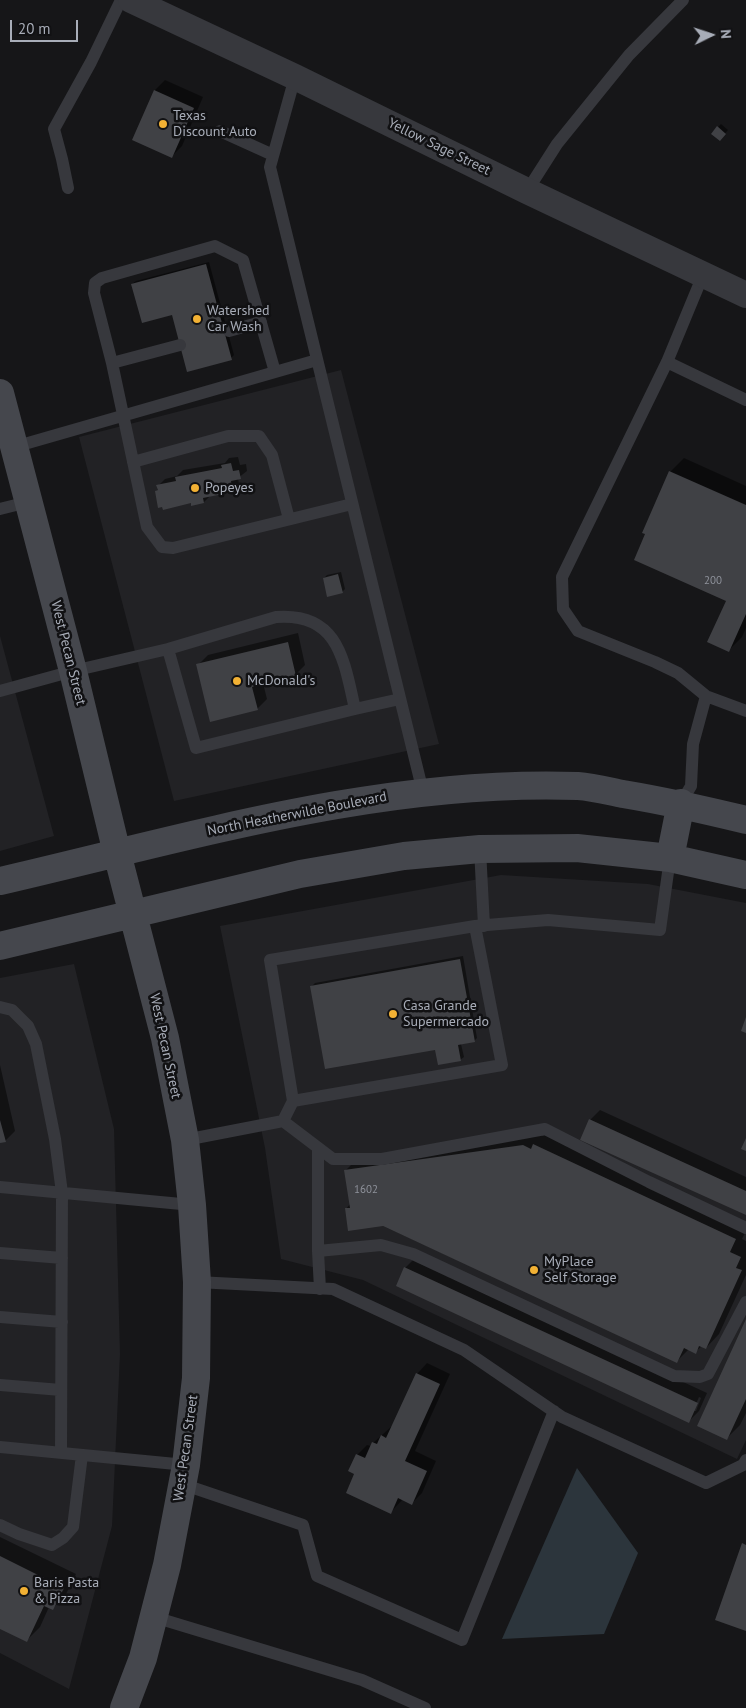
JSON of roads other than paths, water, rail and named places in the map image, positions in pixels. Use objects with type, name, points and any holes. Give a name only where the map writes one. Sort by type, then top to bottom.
[{"type":"main road","name":"West Pecan Street","points":[[0,393],[73,671],[117,853],[165,1038],[184,1140],[192,1205],[197,1282],[196,1378],[184,1474],[167,1565],[154,1617],[143,1658],[124,1708]]},
{"type":"main road","name":"North Heatherwilde Boulevard","points":[[0,882],[291,813],[396,795],[477,787],[580,786],[681,804],[746,820]]},
{"type":"main road","points":[[670,858],[681,804]]},
{"type":"main road","points":[[0,946],[300,874],[404,856],[480,849],[577,848],[670,858],[746,875]]},
{"type":"street","name":"Yellow Sage Street","points":[[132,0],[746,295]]},
{"type":"lane","points":[[68,188],[54,129],[91,62],[121,0]]},
{"type":"lane","points":[[527,190],[557,144],[629,55],[683,0]]},
{"type":"lane","points":[[295,77],[270,167],[423,792]]},
{"type":"lane","points":[[220,131],[273,156]]},
{"type":"lane","points":[[275,372],[243,260],[215,246],[102,278],[95,283],[94,293],[112,363],[147,527],[162,547],[173,548],[352,504]]},
{"type":"lane","points":[[704,275],[667,362],[562,577],[563,609],[578,631],[678,673],[706,696],[746,712]]},
{"type":"lane","points":[[228,332],[261,322]]},
{"type":"lane","points":[[112,363],[180,345]]},
{"type":"lane","points":[[14,447],[317,360]]},
{"type":"lane","points":[[667,362],[746,400]]},
{"type":"lane","points":[[133,462],[228,436],[259,436],[272,455],[289,519]]},
{"type":"lane","points":[[0,508],[28,502]]},
{"type":"lane","points":[[0,691],[73,671],[168,650],[276,618],[290,616],[324,628],[336,645],[344,663],[355,709]]},
{"type":"lane","points":[[168,650],[196,748],[355,709],[400,700]]},
{"type":"lane","points":[[681,804],[691,786],[693,744],[706,696]]},
{"type":"lane","points":[[293,1101],[502,1066],[480,926],[480,849]]},
{"type":"lane","points":[[283,1121],[293,1101],[270,960],[480,926],[548,920],[660,930],[670,858]]},
{"type":"lane","points":[[0,1007],[12,1010],[23,1020],[28,1026],[36,1044],[55,1139],[62,1193],[61,1452]]},
{"type":"lane","points":[[184,1140],[283,1121],[334,1159],[382,1159],[545,1129],[649,1182],[746,1228]]},
{"type":"lane","points":[[318,1148],[320,1289]]},
{"type":"lane","points":[[0,1187],[192,1205]]},
{"type":"lane","points":[[318,1251],[381,1245],[413,1254],[674,1376],[700,1378],[708,1374],[746,1302]]},
{"type":"lane","points":[[0,1253],[62,1258]]},
{"type":"lane","points":[[197,1282],[333,1289],[464,1350],[562,1416],[706,1483],[743,1465],[746,1460]]},
{"type":"lane","points":[[0,1317],[62,1322]]},
{"type":"lane","points":[[0,1385],[61,1390]]},
{"type":"lane","points":[[0,1447],[82,1455],[184,1474],[303,1525],[317,1576],[462,1640],[554,1411]]},
{"type":"lane","points":[[0,1525],[19,1534],[52,1545],[63,1538],[74,1527],[82,1455]]},
{"type":"lane","points":[[154,1617],[362,1680],[425,1708]]},
{"type":"place","name":"Texas Discount Auto","points":[[163,124]]},
{"type":"place","name":"Watershed Car Wash","points":[[197,319]]},
{"type":"place","name":"Popeyes","points":[[195,488]]},
{"type":"place","name":"McDonald's","points":[[237,681]]},
{"type":"place","name":"Casa Grande Supermercado","points":[[393,1014]]},
{"type":"place","name":"MyPlace Self Storage","points":[[534,1270]]},
{"type":"place","name":"Baris Pasta & Pizza","points":[[24,1591]]}]
